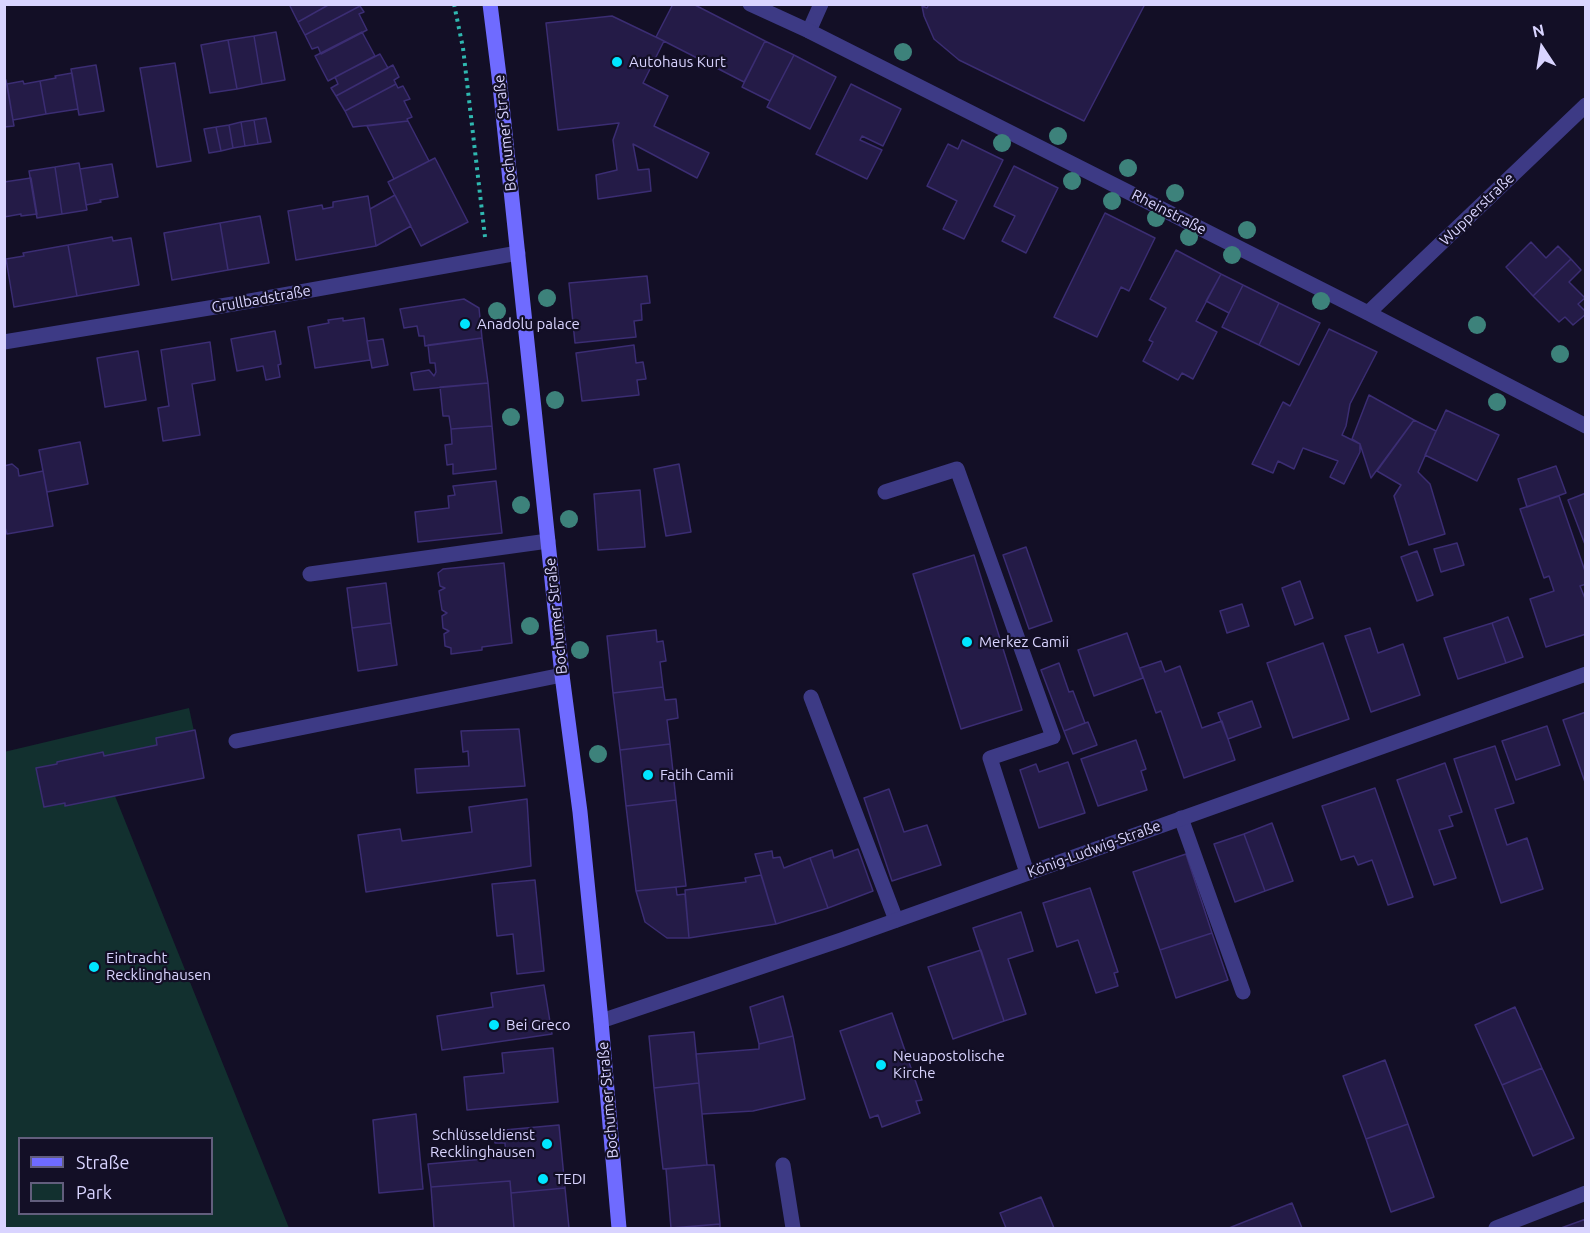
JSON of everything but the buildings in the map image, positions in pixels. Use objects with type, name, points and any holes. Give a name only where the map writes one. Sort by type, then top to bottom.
[{"type":"main road","name":"Bochumer Straße","points":[[490,4],[562,675],[580,812],[620,1228]]},
{"type":"street","name":"Rheinstraße","points":[[750,4],[809,31],[1368,313],[1586,426]]},
{"type":"street","points":[[809,31],[821,6]]},
{"type":"street","name":"Wupperstraße","points":[[1368,313],[1586,105]]},
{"type":"street","name":"Grullbadstraße","points":[[4,342],[518,253]]},
{"type":"street","points":[[885,492],[957,469],[1053,737],[990,758],[1027,873]]},
{"type":"street","points":[[310,574],[548,541]]},
{"type":"street","name":"König-Ludwig-Straße","points":[[601,1021],[896,920],[1586,674]]},
{"type":"street","points":[[236,741],[562,675]]},
{"type":"street","points":[[811,697],[896,920]]},
{"type":"street","points":[[1181,818],[1243,992]]},
{"type":"street","points":[[783,1165],[794,1228]]},
{"type":"street","points":[[1496,1228],[1586,1193]]},
{"type":"path","points":[[454,4],[463,48],[488,258]]},
{"type":"green space","name":"Eintracht Recklinghausen","points":[[189,708],[204,778],[115,796],[289,1228],[5,1228],[4,752]]},
{"type":"place","name":"Autohaus Kurt","points":[[617,62]]},
{"type":"place","name":"Anadolu palace","points":[[465,324]]},
{"type":"place","name":"Merkez Camii","points":[[967,642]]},
{"type":"place","name":"Fatih Camii","points":[[648,775]]},
{"type":"place","name":"Eintracht Recklinghausen","points":[[94,967]]},
{"type":"place","name":"Bei Greco","points":[[494,1025]]},
{"type":"place","name":"Neuapostolische Kirche","points":[[881,1065]]},
{"type":"place","name":"Schlüsseldienst Recklinghausen","points":[[547,1144]]},
{"type":"place","name":"TEDI","points":[[543,1179]]}]
